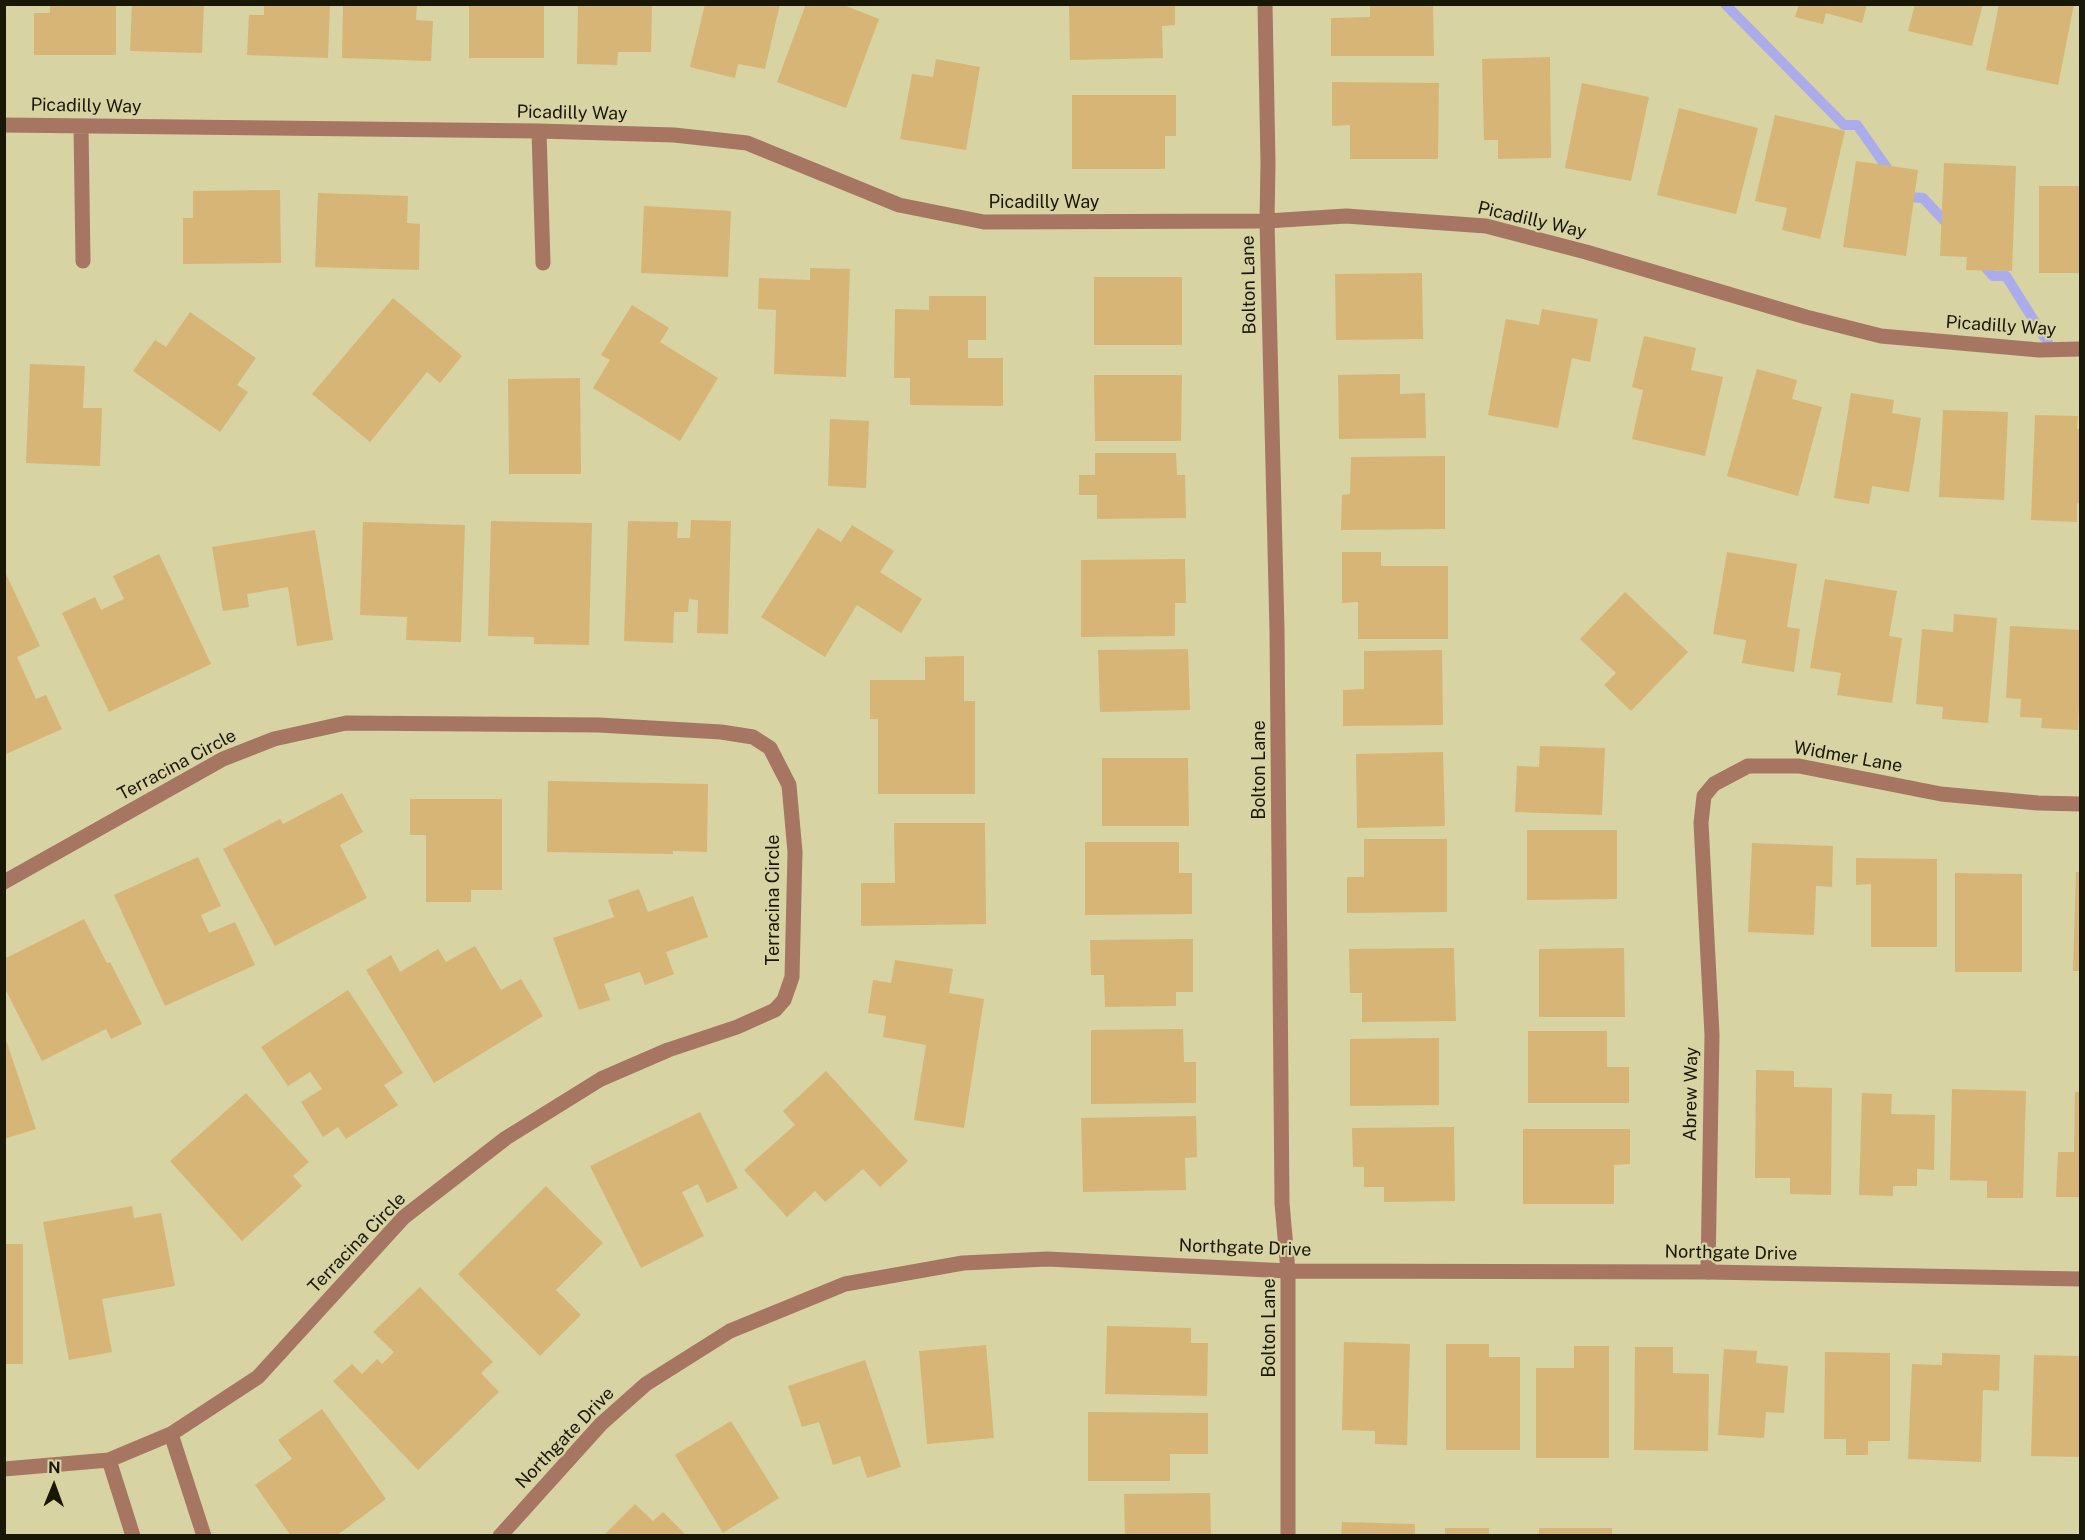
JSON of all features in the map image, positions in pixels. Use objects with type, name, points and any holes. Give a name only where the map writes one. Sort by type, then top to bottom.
[{"type":"street","name":"Bolton Lane","points":[[1264,4],[1277,630],[1282,1203],[1288,1271],[1288,1536]]},
{"type":"street","name":"Picadilly Way","points":[[4,125],[539,131],[674,135],[747,143],[898,205],[984,222],[1267,221],[1346,216],[1486,226],[1586,252],[1806,317],[1881,336],[2039,350],[2080,349]]},
{"type":"street","points":[[81,126],[83,261]]},
{"type":"street","points":[[539,131],[543,263]]},
{"type":"street","name":"Terracina Circle","points":[[4,882],[223,759],[274,739],[346,723],[599,725],[721,732],[753,738],[770,748],[789,784],[795,852],[792,977],[784,1000],[776,1010],[737,1027],[668,1050],[601,1079],[506,1138],[404,1217],[258,1377],[171,1434],[109,1460],[4,1469]]},
{"type":"street","name":"Widmer Lane","points":[[1706,917],[1701,823],[1704,796],[1714,784],[1748,766],[1799,766],[1941,794],[2038,803],[2080,804]]},
{"type":"street","name":"Abrew Way","points":[[1706,917],[1712,1035],[1708,1272]]},
{"type":"street","name":"Northgate Drive","points":[[500,1536],[601,1424],[646,1384],[730,1331],[845,1284],[963,1263],[1047,1259],[1288,1271],[1708,1272],[2080,1279]]},
{"type":"street","points":[[171,1434],[204,1536]]},
{"type":"street","points":[[109,1460],[134,1536]]},
{"type":"building","points":[[50,4],[116,4],[116,55],[34,55],[34,13],[50,13]]},
{"type":"building","points":[[132,4],[204,4],[202,53],[130,51]]},
{"type":"building","points":[[264,4],[330,4],[328,58],[247,55],[249,15],[264,15]]},
{"type":"building","points":[[343,4],[417,4],[416,20],[433,21],[431,61],[342,58]]},
{"type":"building","points":[[578,4],[652,4],[651,52],[618,52],[617,65],[577,64]]},
{"type":"building","points":[[705,4],[780,4],[765,69],[738,64],[735,78],[690,67]]},
{"type":"building","points":[[806,4],[841,4],[879,19],[846,108],[777,82]]},
{"type":"building","points":[[1069,4],[1175,4],[1175,25],[1162,26],[1163,58],[1070,60]]},
{"type":"building","points":[[1370,4],[1433,4],[1434,56],[1331,56],[1331,18],[1370,17]]},
{"type":"building","points":[[1799,4],[1867,4],[1862,23],[1826,13],[1823,24],[1795,17]]},
{"type":"building","points":[[1915,4],[1983,4],[1972,46],[1908,31]]},
{"type":"building","points":[[1999,4],[2074,4],[2058,85],[1986,70]]},
{"type":"building","points":[[469,5],[544,5],[544,58],[469,58]]},
{"type":"building","points":[[1550,57],[1551,158],[1498,159],[1498,140],[1484,140],[1482,59]]},
{"type":"building","points":[[936,59],[980,67],[966,150],[900,139],[912,74],[933,77]]},
{"type":"building","points":[[1332,82],[1439,83],[1438,159],[1350,159],[1350,125],[1332,126]]},
{"type":"building","points":[[1582,83],[1649,97],[1631,181],[1565,168]]},
{"type":"building","points":[[1072,95],[1176,95],[1176,136],[1165,136],[1165,169],[1072,169]]},
{"type":"building","points":[[1679,108],[1758,128],[1736,214],[1657,195]]},
{"type":"building","points":[[1775,115],[1845,131],[1820,239],[1782,230],[1787,208],[1755,201]]},
{"type":"building","points":[[1856,161],[1918,170],[1906,256],[1843,247]]},
{"type":"building","points":[[1944,163],[2016,166],[2012,271],[1966,270],[1967,257],[1940,256]]},
{"type":"building","points":[[2039,186],[2080,186],[2080,273],[2039,273]]},
{"type":"building","points":[[280,190],[281,263],[183,264],[183,218],[193,218],[193,191]]},
{"type":"building","points":[[318,193],[408,196],[407,223],[420,224],[419,270],[315,267]]},
{"type":"building","points":[[644,206],[731,211],[728,277],[641,273]]},
{"type":"building","points":[[810,268],[850,269],[846,377],[774,374],[776,310],[758,309],[759,278],[810,280]]},
{"type":"building","points":[[1422,273],[1423,339],[1336,340],[1335,274]]},
{"type":"building","points":[[1094,277],[1182,277],[1182,345],[1094,345]]},
{"type":"building","points":[[929,296],[986,296],[986,340],[968,340],[968,358],[1003,358],[1003,406],[910,405],[910,378],[894,378],[895,309],[929,310]]},
{"type":"building","points":[[393,298],[462,356],[440,383],[427,372],[370,442],[312,394]]},
{"type":"building","points":[[632,305],[669,328],[660,342],[718,378],[680,441],[593,388],[610,360],[601,355]]},
{"type":"building","points":[[1542,309],[1598,319],[1590,362],[1572,358],[1558,428],[1488,415],[1506,319],[1539,325]]},
{"type":"building","points":[[190,312],[256,358],[237,385],[248,392],[220,432],[133,371],[155,340],[166,347]]},
{"type":"building","points":[[1644,336],[1696,348],[1691,370],[1723,377],[1705,456],[1632,439],[1643,390],[1632,387]]},
{"type":"building","points":[[30,364],[85,366],[83,408],[102,408],[100,466],[26,463]]},
{"type":"building","points":[[1757,369],[1797,380],[1792,399],[1822,407],[1798,496],[1727,476]]},
{"type":"building","points":[[1400,374],[1400,394],[1425,393],[1426,438],[1339,439],[1338,375]]},
{"type":"building","points":[[1094,375],[1182,375],[1181,441],[1095,441]]},
{"type":"building","points":[[580,378],[581,474],[509,474],[508,379]]},
{"type":"building","points":[[1851,393],[1894,400],[1892,413],[1921,418],[1909,492],[1872,486],[1869,504],[1834,498]]},
{"type":"building","points":[[1943,410],[2008,412],[2004,500],[1939,497]]},
{"type":"building","points":[[2035,415],[2078,416],[2080,504],[2077,503],[2077,522],[2031,520]]},
{"type":"building","points":[[830,419],[869,421],[866,488],[828,486]]},
{"type":"building","points":[[1095,453],[1176,453],[1177,475],[1185,475],[1186,518],[1097,519],[1097,495],[1079,495],[1079,475],[1095,475]]},
{"type":"building","points":[[1445,456],[1445,529],[1341,530],[1342,495],[1350,494],[1351,457]]},
{"type":"building","points":[[691,520],[731,521],[728,634],[697,633],[698,600],[689,599],[688,612],[674,612],[673,643],[624,641],[628,521],[678,522],[677,538],[690,538]]},
{"type":"building","points":[[491,521],[592,523],[589,645],[534,644],[534,637],[488,636]]},
{"type":"building","points":[[363,522],[465,525],[461,642],[406,640],[407,617],[360,615]]},
{"type":"building","points":[[852,525],[894,551],[880,572],[922,599],[901,633],[857,605],[825,657],[761,617],[818,528],[841,542]]},
{"type":"building","points":[[315,530],[333,640],[297,646],[288,587],[247,594],[249,607],[223,611],[212,547]]},
{"type":"building","points":[[1342,552],[1381,552],[1381,566],[1448,566],[1448,639],[1358,639],[1358,602],[1342,603]]},
{"type":"building","points":[[1727,552],[1797,564],[1787,627],[1800,629],[1794,672],[1742,663],[1746,640],[1713,634]]},
{"type":"building","points":[[159,554],[211,664],[109,712],[62,613],[95,597],[101,610],[124,599],[113,576]]},
{"type":"building","points":[[1185,559],[1186,603],[1175,603],[1175,636],[1081,637],[1081,560]]},
{"type":"building","points":[[4,570],[40,646],[17,657],[36,699],[46,695],[62,729],[4,755]]},
{"type":"building","points":[[1825,579],[1897,591],[1889,636],[1902,638],[1892,703],[1837,695],[1841,673],[1810,668]]},
{"type":"building","points":[[1625,592],[1688,652],[1631,711],[1604,685],[1616,673],[1580,639]]},
{"type":"building","points":[[1954,614],[1997,618],[1988,723],[1942,719],[1943,707],[1916,704],[1922,629],[1953,632]]},
{"type":"building","points":[[2010,626],[2080,630],[2078,730],[2041,728],[2042,718],[2020,717],[2021,699],[2006,698]]},
{"type":"building","points":[[1188,649],[1190,710],[1100,712],[1098,650]]},
{"type":"building","points":[[1442,650],[1443,725],[1343,726],[1343,690],[1364,689],[1364,651]]},
{"type":"building","points":[[964,656],[964,701],[975,701],[975,794],[878,794],[878,719],[870,719],[870,680],[925,680],[925,657]]},
{"type":"building","points":[[1540,746],[1605,748],[1602,815],[1515,812],[1517,766],[1539,767]]},
{"type":"building","points":[[1443,752],[1445,826],[1357,828],[1356,754]]},
{"type":"building","points":[[1102,758],[1188,758],[1189,826],[1102,826]]},
{"type":"building","points":[[548,781],[708,784],[707,852],[673,851],[673,854],[547,852]]},
{"type":"building","points":[[342,793],[363,832],[340,845],[367,898],[275,946],[223,849],[280,819],[283,824]]},
{"type":"building","points":[[410,799],[502,799],[502,890],[471,890],[471,902],[426,902],[426,835],[410,835]]},
{"type":"building","points":[[894,823],[985,823],[986,924],[861,926],[861,883],[895,883]]},
{"type":"building","points":[[1527,830],[1617,830],[1617,899],[1527,900]]},
{"type":"building","points":[[1364,839],[1447,839],[1447,912],[1347,913],[1347,877],[1364,877]]},
{"type":"building","points":[[1085,842],[1179,842],[1179,873],[1192,873],[1192,914],[1085,915]]},
{"type":"building","points":[[1752,843],[1833,846],[1832,887],[1816,886],[1814,935],[1748,932]]},
{"type":"building","points":[[198,857],[221,906],[201,915],[209,933],[235,922],[255,965],[165,1006],[114,895]]},
{"type":"building","points":[[1856,858],[1937,859],[1937,947],[1871,947],[1871,884],[1856,885]]},
{"type":"building","points":[[2076,872],[2080,872],[2080,971],[2073,971]]},
{"type":"building","points":[[1955,873],[2022,874],[2022,972],[1955,972]]},
{"type":"building","points":[[639,889],[648,912],[693,896],[708,937],[666,952],[674,974],[645,985],[640,972],[604,984],[610,1000],[579,1010],[553,938],[614,917],[608,900]]},
{"type":"building","points":[[84,919],[107,963],[110,962],[142,1024],[111,1039],[106,1029],[42,1061],[4,987],[4,959]]},
{"type":"building","points":[[1193,939],[1193,992],[1176,992],[1176,1006],[1105,1007],[1104,975],[1091,975],[1090,940]]},
{"type":"building","points":[[475,946],[501,990],[521,979],[543,1016],[434,1083],[366,970],[391,955],[400,972],[438,949],[446,962]]},
{"type":"building","points":[[1454,948],[1456,1021],[1362,1022],[1362,993],[1350,993],[1349,949]]},
{"type":"building","points":[[1624,948],[1625,1017],[1539,1017],[1539,949]]},
{"type":"building","points":[[895,960],[953,969],[949,993],[984,999],[964,1128],[914,1120],[926,1045],[883,1037],[886,1016],[868,1013],[873,980],[891,983]]},
{"type":"building","points":[[348,990],[403,1073],[384,1085],[398,1105],[346,1139],[338,1127],[323,1137],[301,1102],[322,1089],[310,1072],[288,1086],[261,1047]]},
{"type":"building","points":[[1183,1029],[1184,1062],[1196,1062],[1196,1103],[1091,1104],[1091,1030]]},
{"type":"building","points":[[1528,1031],[1607,1031],[1607,1067],[1629,1067],[1629,1103],[1528,1103]]},
{"type":"building","points":[[1439,1038],[1439,1105],[1350,1106],[1350,1039]]},
{"type":"building","points":[[4,1040],[6,1040],[36,1129],[4,1139]]},
{"type":"building","points":[[1756,1070],[1794,1071],[1794,1087],[1832,1088],[1831,1195],[1790,1194],[1790,1178],[1755,1178]]},
{"type":"building","points":[[826,1071],[908,1161],[880,1187],[863,1169],[825,1202],[815,1191],[787,1217],[744,1170],[795,1125],[783,1111]]},
{"type":"building","points":[[1952,1089],[2026,1091],[2023,1198],[1987,1198],[1987,1181],[1950,1180]]},
{"type":"building","points":[[2075,1092],[2080,1092],[2080,1197],[2056,1197],[2058,1152],[2074,1152]]},
{"type":"building","points":[[246,1093],[309,1162],[293,1176],[302,1186],[242,1241],[170,1161]]},
{"type":"building","points":[[1862,1093],[1892,1094],[1891,1114],[1935,1115],[1934,1170],[1917,1169],[1917,1186],[1893,1186],[1893,1196],[1859,1195]]},
{"type":"building","points":[[700,1112],[738,1188],[707,1203],[698,1184],[682,1192],[704,1236],[641,1268],[590,1166]]},
{"type":"building","points":[[1196,1116],[1197,1157],[1185,1158],[1186,1190],[1083,1192],[1081,1118]]},
{"type":"building","points":[[1454,1127],[1455,1201],[1384,1202],[1384,1187],[1364,1187],[1364,1167],[1353,1167],[1352,1128]]},
{"type":"building","points":[[1523,1129],[1630,1129],[1630,1164],[1614,1165],[1614,1204],[1523,1204]]},
{"type":"building","points":[[546,1186],[603,1243],[556,1290],[581,1315],[540,1356],[458,1274]]},
{"type":"building","points":[[132,1206],[134,1218],[161,1213],[175,1286],[102,1299],[112,1352],[69,1360],[43,1222]]},
{"type":"building","points":[[4,1244],[23,1244],[23,1364],[4,1364]]},
{"type":"building","points":[[420,1287],[493,1362],[481,1373],[499,1392],[418,1470],[333,1381],[352,1364],[362,1374],[377,1359],[382,1364],[394,1352],[373,1332]]},
{"type":"building","points":[[1107,1326],[1191,1328],[1191,1343],[1208,1343],[1207,1396],[1105,1394]]},
{"type":"building","points":[[1344,1342],[1410,1344],[1407,1445],[1375,1444],[1375,1431],[1342,1430]]},
{"type":"building","points":[[1446,1344],[1489,1344],[1489,1357],[1520,1357],[1520,1450],[1446,1450]]},
{"type":"building","points":[[986,1345],[994,1438],[927,1444],[919,1351]]},
{"type":"building","points":[[1574,1346],[1609,1346],[1609,1458],[1536,1458],[1536,1368],[1574,1368]]},
{"type":"building","points":[[1635,1347],[1673,1347],[1673,1373],[1709,1374],[1708,1451],[1634,1450]]},
{"type":"building","points":[[1724,1349],[1757,1351],[1756,1363],[1788,1366],[1784,1413],[1766,1412],[1764,1438],[1718,1435]]},
{"type":"building","points":[[1825,1352],[1890,1353],[1890,1441],[1868,1441],[1868,1455],[1846,1455],[1846,1439],[1824,1439]]},
{"type":"building","points":[[1942,1353],[2000,1355],[1999,1391],[1983,1390],[1981,1462],[1908,1459],[1912,1364],[1942,1365]]},
{"type":"building","points":[[2034,1355],[2080,1356],[2080,1457],[2031,1456]]},
{"type":"building","points":[[865,1360],[901,1467],[867,1478],[860,1456],[833,1465],[819,1422],[802,1427],[788,1386]]},
{"type":"building","points":[[322,1409],[386,1499],[336,1536],[291,1536],[255,1485],[292,1459],[278,1440]]},
{"type":"building","points":[[1088,1412],[1208,1413],[1208,1454],[1170,1454],[1170,1481],[1088,1481]]},
{"type":"building","points":[[731,1421],[779,1498],[723,1533],[675,1455]]},
{"type":"building","points":[[1210,1493],[1211,1536],[1125,1536],[1124,1494]]},
{"type":"building","points":[[635,1504],[653,1521],[663,1512],[687,1536],[603,1536]]},
{"type":"building","points":[[1342,1522],[1415,1524],[1415,1536],[1341,1536]]},
{"type":"building","points":[[1445,1528],[1489,1528],[1489,1536],[1445,1536]]},
{"type":"building","points":[[1539,1528],[1612,1528],[1612,1536],[1539,1536]]},
{"type":"waterway","points":[[1725,4],[1844,125],[1857,125],[1892,175]]},
{"type":"waterway","points":[[1904,193],[1908,197],[1923,198],[1951,228]]},
{"type":"waterway","points":[[1979,260],[1993,276],[2006,276],[2053,351],[2056,351]]}]
